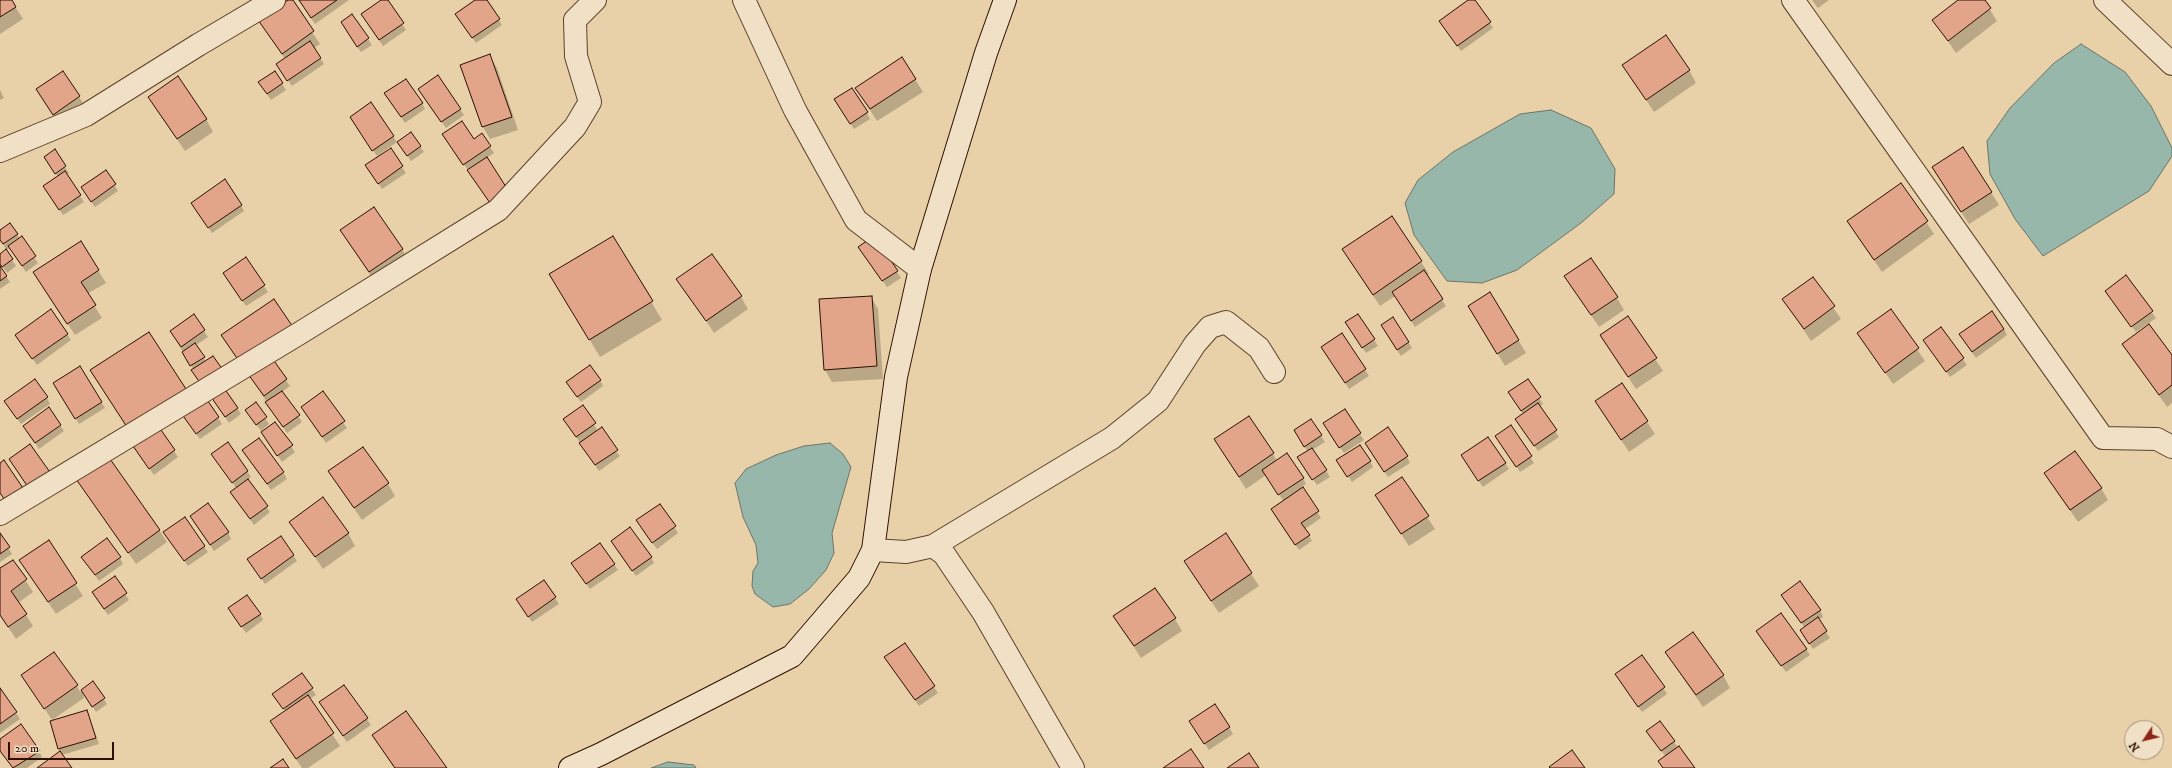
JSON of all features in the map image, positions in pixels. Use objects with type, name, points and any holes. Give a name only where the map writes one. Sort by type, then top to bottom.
[{"type":"street","points":[[0,151],[86,116],[198,45],[274,0]]},
{"type":"street","points":[[0,514],[300,333],[498,210],[575,127],[590,102],[576,56],[575,20],[595,0]]},
{"type":"street","points":[[744,0],[795,110],[856,220],[920,269]]},
{"type":"street","points":[[570,768],[601,754],[792,656],[859,578],[873,550],[896,377],[920,269],[986,53],[1005,0]]},
{"type":"street","points":[[1794,0],[2102,438],[2157,439],[2172,446]]},
{"type":"street","points":[[2105,0],[2172,64]]},
{"type":"street","points":[[873,550],[906,552],[933,546],[1112,438],[1158,401],[1195,344],[1210,327],[1226,322],[1259,348],[1274,372]]},
{"type":"street","points":[[933,546],[944,554],[983,612],[1073,768]]},
{"type":"shaded area","points":[[2081,44],[2125,72],[2151,106],[2172,148],[2172,156],[2149,191],[2043,256],[2015,219],[1990,174],[1987,141],[2010,108],[2054,63]]},
{"type":"shaded area","points":[[1551,110],[1591,128],[1615,169],[1614,194],[1581,223],[1517,270],[1482,283],[1447,281],[1414,235],[1405,203],[1418,180],[1453,152],[1520,114]]},
{"type":"shaded area","points":[[830,443],[843,454],[851,467],[832,533],[834,553],[826,570],[809,589],[790,604],[773,607],[755,594],[752,586],[753,571],[758,563],[756,545],[743,517],[735,483],[746,469],[776,455],[804,446]]},
{"type":"shaded area","points":[[668,762],[694,765],[696,768],[651,768]]},
{"type":"building","points":[[0,0],[12,0],[16,7],[0,17]]},
{"type":"building","points":[[288,0],[293,0],[314,31],[282,54],[258,20]]},
{"type":"building","points":[[299,0],[337,0],[311,18]]},
{"type":"building","points":[[381,0],[388,0],[404,23],[379,40],[361,14]]},
{"type":"building","points":[[475,0],[487,0],[500,19],[472,38],[455,14]]},
{"type":"building","points":[[1468,0],[1475,0],[1491,22],[1457,46],[1439,21]]},
{"type":"building","points":[[1958,0],[1985,0],[1991,8],[1948,41],[1932,20]]},
{"type":"building","points":[[352,14],[369,38],[357,47],[341,22]]},
{"type":"building","points":[[1666,35],[1690,70],[1646,100],[1622,65]]},
{"type":"building","points":[[310,41],[321,58],[287,81],[276,64]]},
{"type":"building","points":[[490,54],[512,117],[482,127],[460,65]]},
{"type":"building","points":[[902,57],[916,79],[870,109],[855,88]]},
{"type":"building","points":[[63,71],[80,96],[53,115],[36,89]]},
{"type":"building","points":[[275,71],[283,83],[267,94],[258,82]]},
{"type":"building","points":[[438,75],[461,109],[441,122],[418,89]]},
{"type":"building","points":[[178,76],[207,119],[177,139],[148,97]]},
{"type":"building","points":[[406,79],[423,103],[401,117],[384,93]]},
{"type":"building","points":[[852,88],[868,112],[850,124],[834,99]]},
{"type":"building","points":[[371,102],[394,136],[372,151],[350,117]]},
{"type":"building","points":[[462,121],[474,139],[482,133],[491,146],[463,165],[442,134]]},
{"type":"building","points":[[411,132],[421,146],[407,156],[397,142]]},
{"type":"building","points":[[1963,147],[1992,192],[1961,212],[1932,167]]},
{"type":"building","points":[[391,148],[403,166],[378,184],[365,165]]},
{"type":"building","points":[[55,149],[66,166],[55,174],[44,157]]},
{"type":"building","points":[[487,157],[508,190],[490,203],[467,170]]},
{"type":"building","points":[[106,170],[116,184],[91,202],[81,187]]},
{"type":"building","points":[[65,171],[81,195],[59,210],[43,186]]},
{"type":"building","points":[[225,179],[242,205],[208,228],[191,203]]},
{"type":"building","points":[[1901,183],[1928,221],[1874,260],[1847,221]]},
{"type":"building","points":[[374,207],[403,249],[369,272],[340,230]]},
{"type":"building","points":[[1392,216],[1422,261],[1373,295],[1342,249]]},
{"type":"building","points":[[10,223],[18,234],[3,244],[0,240],[0,230]]},
{"type":"building","points":[[22,236],[36,256],[22,266],[8,246]]},
{"type":"building","points":[[613,236],[653,301],[589,340],[549,274]]},
{"type":"building","points":[[874,236],[898,271],[882,281],[858,247]]},
{"type":"building","points":[[81,241],[99,270],[81,282],[96,305],[67,324],[33,272]]},
{"type":"building","points":[[6,249],[13,259],[2,267],[0,264],[0,254]]},
{"type":"building","points":[[712,254],[742,296],[706,321],[676,279]]},
{"type":"building","points":[[246,257],[265,285],[242,301],[223,273]]},
{"type":"building","points":[[1591,258],[1618,297],[1591,315],[1564,276]]},
{"type":"building","points":[[0,266],[7,276],[0,281]]},
{"type":"building","points":[[1424,270],[1443,299],[1411,321],[1392,292]]},
{"type":"building","points":[[2126,275],[2153,311],[2131,327],[2105,291]]},
{"type":"building","points":[[1813,277],[1835,306],[1804,329],[1782,299]]},
{"type":"building","points":[[1490,292],[1519,340],[1497,354],[1468,306]]},
{"type":"building","points":[[872,296],[877,366],[824,370],[819,299]]},
{"type":"building","points":[[274,299],[293,327],[241,364],[221,335]]},
{"type":"building","points":[[51,309],[68,334],[32,359],[15,335]]},
{"type":"building","points":[[1891,309],[1919,348],[1885,373],[1857,333]]},
{"type":"building","points":[[1992,311],[2004,329],[1972,352],[1959,334]]},
{"type":"building","points":[[194,314],[205,330],[181,347],[170,331]]},
{"type":"building","points":[[1358,314],[1375,339],[1362,348],[1345,322]]},
{"type":"building","points":[[1628,316],[1657,358],[1628,377],[1600,335]]},
{"type":"building","points":[[1393,317],[1409,342],[1397,350],[1381,325]]},
{"type":"building","points":[[2149,324],[2172,355],[2172,385],[2159,395],[2122,344]]},
{"type":"building","points":[[1941,327],[1964,358],[1946,372],[1923,340]]},
{"type":"building","points":[[149,332],[186,389],[127,427],[90,370]]},
{"type":"building","points":[[1342,333],[1366,369],[1345,383],[1321,347]]},
{"type":"building","points":[[195,343],[205,357],[190,366],[182,352]]},
{"type":"building","points":[[213,356],[223,370],[201,384],[191,370]]},
{"type":"building","points":[[272,358],[287,379],[264,396],[248,374]]},
{"type":"building","points":[[590,365],[601,380],[577,397],[566,382]]},
{"type":"building","points":[[80,366],[102,402],[75,419],[53,383]]},
{"type":"building","points":[[35,379],[48,397],[17,419],[4,401]]},
{"type":"building","points":[[1528,379],[1541,397],[1521,411],[1508,392]]},
{"type":"building","points":[[1622,383],[1648,421],[1621,440],[1595,401]]},
{"type":"building","points":[[222,385],[238,408],[225,417],[209,394]]},
{"type":"building","points":[[282,391],[300,415],[283,427],[265,402]]},
{"type":"building","points":[[323,391],[345,421],[322,437],[301,407]]},
{"type":"building","points":[[205,397],[219,417],[196,434],[181,413]]},
{"type":"building","points":[[256,402],[267,417],[256,425],[245,410]]},
{"type":"building","points":[[1538,403],[1557,430],[1534,446],[1515,419]]},
{"type":"building","points":[[583,405],[596,423],[576,437],[563,419]]},
{"type":"building","points":[[49,407],[61,425],[35,443],[23,426]]},
{"type":"building","points":[[1345,409],[1361,433],[1339,448],[1323,423]]},
{"type":"building","points":[[1249,416],[1274,453],[1239,477],[1214,439]]},
{"type":"building","points":[[1311,419],[1322,435],[1304,447],[1294,430]]},
{"type":"building","points":[[275,422],[293,445],[277,456],[261,432]]},
{"type":"building","points":[[1511,425],[1532,456],[1516,467],[1495,436]]},
{"type":"building","points":[[159,427],[175,450],[149,469],[133,446]]},
{"type":"building","points":[[602,427],[618,450],[595,465],[579,443]]},
{"type":"building","points":[[1388,427],[1408,456],[1384,472],[1365,443]]},
{"type":"building","points":[[1488,437],[1506,463],[1478,481],[1461,455]]},
{"type":"building","points":[[259,438],[284,472],[267,484],[242,450]]},
{"type":"building","points":[[228,442],[248,471],[232,483],[211,454]]},
{"type":"building","points":[[30,444],[52,475],[30,490],[9,459]]},
{"type":"building","points":[[1360,445],[1371,461],[1347,477],[1336,460]]},
{"type":"building","points":[[363,447],[389,483],[354,508],[328,471]]},
{"type":"building","points":[[1312,448],[1327,470],[1312,480],[1297,457]]},
{"type":"building","points":[[2075,451],[2102,488],[2070,510],[2044,473]]},
{"type":"building","points":[[1287,453],[1304,478],[1278,495],[1262,470]]},
{"type":"building","points":[[108,456],[160,530],[128,553],[76,479]]},
{"type":"building","points":[[4,460],[25,491],[7,503],[0,493],[0,463]]},
{"type":"building","points":[[1402,477],[1429,516],[1401,534],[1375,495]]},
{"type":"building","points":[[248,479],[268,506],[250,519],[230,492]]},
{"type":"building","points":[[1303,487],[1319,511],[1301,523],[1310,535],[1295,545],[1271,509]]},
{"type":"building","points":[[323,497],[349,533],[315,557],[289,522]]},
{"type":"building","points":[[208,503],[229,532],[210,545],[190,516]]},
{"type":"building","points":[[660,504],[676,526],[652,543],[636,520]]},
{"type":"building","points":[[185,517],[205,546],[184,561],[163,532]]},
{"type":"building","points":[[630,527],[652,557],[632,571],[611,541]]},
{"type":"building","points":[[0,533],[10,547],[0,554]]},
{"type":"building","points":[[1226,533],[1252,573],[1211,601],[1184,561]]},
{"type":"building","points":[[281,536],[294,555],[261,579],[247,559]]},
{"type":"building","points":[[107,538],[121,557],[95,575],[81,557]]},
{"type":"building","points":[[49,540],[77,583],[48,602],[19,560]]},
{"type":"building","points":[[600,543],[615,564],[586,584],[571,563]]},
{"type":"building","points":[[13,560],[27,579],[11,591],[27,614],[8,627],[0,615],[0,568]]},
{"type":"building","points":[[115,576],[127,593],[104,609],[92,592]]},
{"type":"building","points":[[544,580],[556,597],[528,617],[516,599]]},
{"type":"building","points":[[1800,581],[1821,610],[1801,623],[1781,595]]},
{"type":"building","points":[[1155,588],[1176,618],[1134,646],[1113,616]]},
{"type":"building","points":[[247,595],[261,614],[241,627],[228,608]]},
{"type":"building","points":[[1781,613],[1807,649],[1781,666],[1756,631]]},
{"type":"building","points":[[1818,617],[1827,631],[1809,644],[1800,630]]},
{"type":"building","points":[[1693,632],[1724,675],[1696,695],[1665,652]]},
{"type":"building","points":[[905,643],[935,686],[915,700],[884,657]]},
{"type":"building","points":[[54,652],[78,685],[44,709],[21,675]]},
{"type":"building","points":[[1642,655],[1665,687],[1638,707],[1615,674]]},
{"type":"building","points":[[302,673],[313,688],[283,709],[272,694]]},
{"type":"building","points":[[93,681],[105,698],[92,707],[81,690]]},
{"type":"building","points":[[344,685],[368,718],[343,736],[319,702]]},
{"type":"building","points":[[0,688],[17,712],[0,724]]},
{"type":"building","points":[[308,695],[334,733],[296,759],[270,721]]},
{"type":"building","points":[[1215,704],[1230,727],[1204,744],[1189,721]]},
{"type":"building","points":[[87,710],[96,738],[58,749],[50,721]]},
{"type":"building","points":[[406,711],[447,768],[395,768],[372,735]]},
{"type":"building","points":[[1660,721],[1675,741],[1661,751],[1646,731]]},
{"type":"building","points":[[21,724],[40,751],[13,768],[0,751],[0,739]]},
{"type":"building","points":[[1679,746],[1695,768],[1663,768],[1658,761]]},
{"type":"building","points":[[1191,749],[1204,768],[1163,768]]},
{"type":"building","points":[[1572,750],[1585,768],[1549,767]]},
{"type":"building","points":[[60,751],[72,768],[37,768]]},
{"type":"building","points":[[1249,753],[1259,768],[1227,768]]},
{"type":"building","points":[[283,759],[289,768],[270,768]]}]
